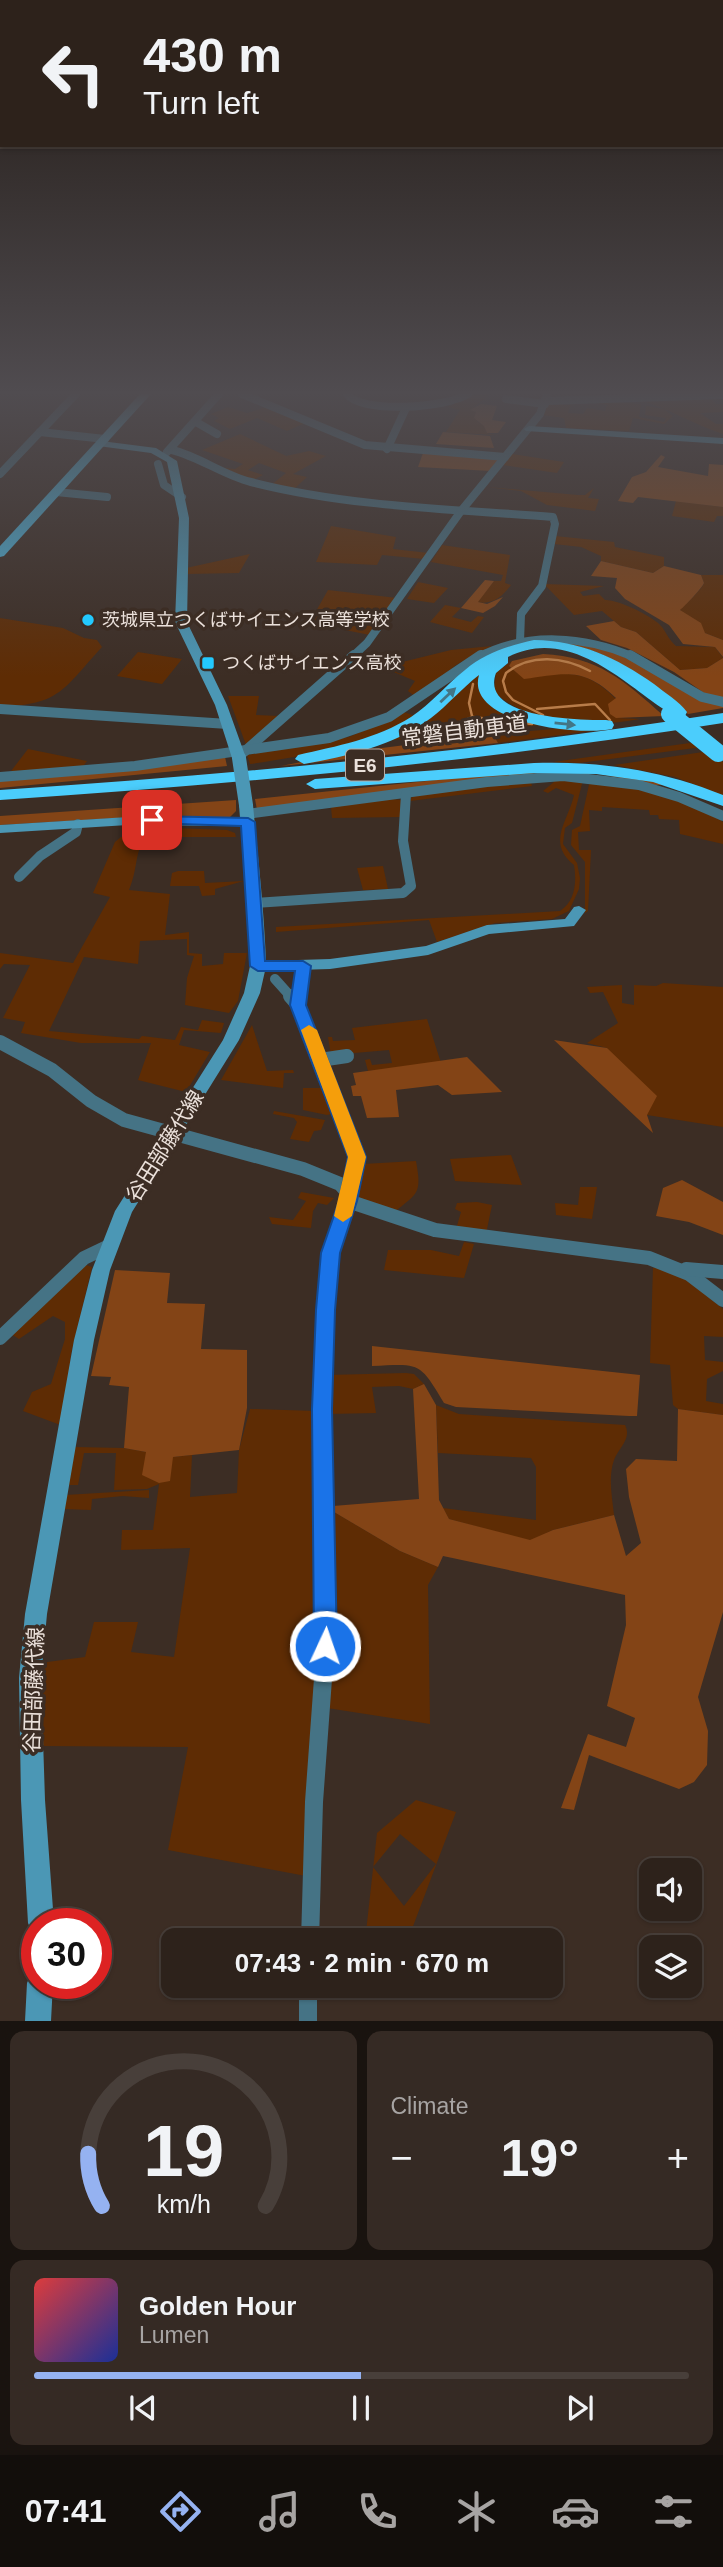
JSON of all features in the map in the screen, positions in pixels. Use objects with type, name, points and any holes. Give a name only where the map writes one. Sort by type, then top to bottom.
[{"type":"highway","points":[[2,794],[280,764],[356,747],[415,721],[473,671],[495,657],[528,647],[558,646],[600,656],[631,674],[721,753]]},
{"type":"highway","points":[[674,713],[612,669],[575,654],[544,651],[515,655],[496,664],[486,677],[487,690],[500,705],[547,722],[616,725],[723,716]]},
{"type":"highway","name":"常磐自動車道","points":[[2,794],[183,782],[455,755],[723,716]]},
{"type":"highway","name":"常磐自動車道","points":[[2,794],[274,787],[466,767],[723,731]]},
{"type":"highway","points":[[274,787],[526,767],[582,766],[652,775],[723,800]]},
{"type":"main road","points":[[0,553],[59,488]]},
{"type":"main road","name":"谷田部藤代線","points":[[40,1908],[30,1733],[30,1678],[36,1614],[84,1340],[109,1246],[124,1212],[239,1025],[252,993],[258,966],[255,903],[240,754],[181,622],[184,518],[180,488]]},
{"type":"main road","points":[[0,829],[247,814]]},
{"type":"main road","points":[[258,966],[303,966],[428,950],[497,929],[569,923],[579,910]]},
{"type":"main road","points":[[38,2021],[39,1999]]},
{"type":"street","points":[[167,488],[173,495],[182,496]]},
{"type":"street","points":[[283,488],[343,499],[553,517],[542,586],[521,614],[520,642]]},
{"type":"street","points":[[240,754],[367,643],[479,488]]},
{"type":"street","points":[[56,492],[107,497]]},
{"type":"street","points":[[2,794],[309,743],[366,727],[412,704],[481,652],[520,642],[564,638],[608,645],[640,658],[705,700],[723,702]]},
{"type":"street","points":[[0,709],[228,724]]},
{"type":"street","points":[[247,814],[528,776],[599,776],[660,789],[723,816]]},
{"type":"street","points":[[255,903],[403,893],[411,886],[403,841],[407,793]]},
{"type":"street","points":[[19,877],[40,856],[76,832],[78,824]]},
{"type":"street","points":[[298,1005],[303,966]]},
{"type":"street","points":[[275,979],[298,1005],[357,1157],[349,1197],[330,1253],[325,1310],[322,1409],[327,1624],[315,1776],[310,1928]]},
{"type":"street","points":[[0,1042],[52,1070],[104,1110],[124,1120],[330,1178],[349,1197],[435,1230],[649,1258],[686,1269],[723,1272]]},
{"type":"street","points":[[320,1060],[347,1056]]},
{"type":"street","points":[[0,1338],[84,1258],[109,1246]]},
{"type":"street","points":[[686,1269],[723,1300]]},
{"type":"street","points":[[307,2021],[308,1998]]},
{"type":"shaded area","points":[[498,488],[585,495],[594,488],[588,498],[599,499],[595,511],[547,505],[521,491]]},
{"type":"shaded area","points":[[625,488],[723,488],[723,507],[638,497],[633,503],[618,501]]},
{"type":"shaded area","points":[[676,501],[723,507],[723,516],[717,516],[714,522],[672,516]]},
{"type":"shaded area","points":[[331,526],[396,537],[393,549],[429,553],[424,559],[382,555],[377,565],[316,562]]},
{"type":"shaded area","points":[[555,536],[614,542],[615,547],[664,557],[664,566],[653,573],[601,561],[601,556],[581,547],[554,544]]},
{"type":"shaded area","points":[[442,545],[510,555],[505,583],[511,585],[497,599],[477,602],[494,581],[501,581],[503,575],[431,562]]},
{"type":"shaded area","points":[[250,554],[239,573],[186,574],[186,568]]},
{"type":"shaded area","points":[[601,561],[653,573],[664,566],[701,575],[703,585],[680,610],[701,623],[705,633],[723,640],[723,657],[715,647],[683,644],[669,625],[625,599],[615,588],[617,578],[591,576]]},
{"type":"shaded area","points":[[701,575],[723,575],[723,640],[705,633],[679,609],[703,586]]},
{"type":"shaded area","points":[[485,580],[494,581],[478,602],[487,604],[503,597],[483,613],[461,608]]},
{"type":"shaded area","points":[[418,582],[448,588],[434,603],[407,599]]},
{"type":"shaded area","points":[[544,584],[604,586],[580,592],[583,596],[599,594],[605,600],[618,602],[644,614],[662,627],[676,646],[715,647],[723,658],[707,668],[680,670],[636,632],[621,627],[602,611],[574,615]]},
{"type":"shaded area","points":[[328,590],[397,598],[370,635],[345,630],[347,625],[311,620]]},
{"type":"shaded area","points":[[445,605],[461,608],[452,617],[471,622],[478,616],[484,617],[472,633],[430,622]]},
{"type":"shaded area","points":[[0,618],[63,628],[84,638],[97,640],[102,647],[69,684],[49,698],[36,703],[0,706]]},
{"type":"shaded area","points":[[614,621],[621,627],[636,632],[680,670],[707,668],[723,658],[723,699],[707,695],[674,672],[627,648],[601,640],[586,626]]},
{"type":"shaded area","points":[[559,643],[597,644],[723,705],[723,708],[688,714],[644,679],[613,659],[578,646]]},
{"type":"shaded area","points":[[492,646],[456,665],[416,697],[408,691],[415,681],[382,667],[451,650]]},
{"type":"shaded area","points":[[138,652],[182,659],[162,684],[117,676]]},
{"type":"shaded area","points":[[543,654],[563,656],[595,665],[622,681],[664,716],[616,718],[610,714],[608,704],[616,698],[594,681],[563,674],[524,679],[509,666],[512,661]]},
{"type":"shaded area","points":[[512,661],[509,666],[524,678],[564,674],[584,677],[616,699],[617,718],[640,719],[582,723],[542,717],[524,711],[494,691],[496,672]]},
{"type":"shaded area","points":[[482,668],[489,700],[550,724],[385,741]]},
{"type":"shaded area","points":[[228,696],[259,696],[256,715],[279,716],[246,745]]},
{"type":"shaded area","points":[[404,712],[415,716],[376,735],[335,748],[250,764],[247,755],[349,737]]},
{"type":"shaded area","points":[[579,727],[614,728],[498,743],[493,734]]},
{"type":"shaded area","points":[[493,734],[498,743],[281,766],[358,751]]},
{"type":"shaded area","points":[[697,742],[703,747],[579,763],[553,762]]},
{"type":"shaded area","points":[[28,749],[87,761],[82,768],[8,775]]},
{"type":"shaded area","points":[[710,751],[723,762],[723,796],[675,777],[614,765]]},
{"type":"shaded area","points":[[225,757],[227,766],[0,788],[0,780]]},
{"type":"shaded area","points":[[577,770],[665,782],[655,785],[595,773],[257,810],[255,799],[512,772]]},
{"type":"shaded area","points":[[569,777],[583,780],[572,823],[565,828],[563,844],[577,863],[580,878],[579,889],[569,911],[552,919],[495,923],[437,942],[429,920],[276,932],[276,927],[560,911],[572,897],[575,885],[574,865],[561,848],[560,840],[574,795],[556,788],[548,793],[543,791],[554,782],[552,780],[531,782],[532,786],[410,801],[415,795],[515,781]]},
{"type":"shaded area","points":[[590,780],[603,780],[694,805],[723,822],[723,844],[680,834],[679,820],[659,819],[658,815],[650,815],[649,810],[602,807],[602,811],[589,810],[590,831],[578,832],[579,850],[591,850],[588,911],[585,913],[585,862],[571,845],[572,830],[580,826]]},
{"type":"shaded area","points":[[236,800],[236,811],[229,818],[135,817],[0,825],[0,816]]},
{"type":"shaded area","points":[[401,800],[401,817],[332,818],[331,807]]},
{"type":"shaded area","points":[[148,827],[227,830],[235,833],[236,837],[145,837]]},
{"type":"shaded area","points":[[121,837],[144,838],[129,890],[170,894],[165,935],[189,932],[189,953],[202,954],[202,966],[223,964],[224,953],[247,953],[238,1001],[229,1013],[185,1005],[187,978],[194,956],[187,955],[187,939],[140,941],[138,964],[84,957],[49,1031],[175,1040],[181,1027],[198,1030],[202,1020],[224,1023],[221,1033],[184,1030],[179,1045],[210,1052],[186,1092],[138,1080],[151,1043],[81,1043],[21,1033],[25,1022],[3,1018],[30,965],[4,964],[0,969],[0,953],[73,963],[110,897],[93,893],[115,842]]},
{"type":"shaded area","points":[[383,866],[388,889],[363,890],[357,868]]},
{"type":"shaded area","points":[[204,871],[205,883],[244,881],[215,889],[215,895],[202,896],[199,886],[170,886],[172,873]]},
{"type":"shaded area","points":[[663,983],[723,987],[723,1127],[647,1115],[607,1048],[587,1043],[618,1023],[603,992],[590,993],[587,987],[622,985],[622,1003],[634,1005],[634,985],[656,986]]},
{"type":"shaded area","points":[[427,1019],[441,1063],[368,1071],[365,1060],[370,1059],[372,1065],[392,1063],[389,1050],[331,1055],[328,1037],[332,1037],[333,1041],[355,1040],[352,1028]]},
{"type":"shaded area","points":[[252,1025],[267,1071],[293,1070],[294,1073],[284,1073],[283,1088],[221,1080]]},
{"type":"shaded area","points":[[554,1040],[607,1048],[657,1096],[647,1115],[653,1133]]},
{"type":"shaded area","points":[[467,1057],[502,1092],[452,1095],[438,1085],[396,1090],[399,1117],[367,1118],[361,1096],[353,1096],[351,1086],[356,1085],[353,1073]]},
{"type":"shaded area","points":[[303,1088],[325,1088],[335,1113],[327,1115],[303,1110]]},
{"type":"shaded area","points":[[274,1111],[325,1120],[321,1130],[314,1131],[309,1142],[290,1139],[297,1122],[294,1118],[273,1114]]},
{"type":"shaded area","points":[[511,1155],[522,1185],[455,1181],[450,1159]]},
{"type":"shaded area","points":[[416,1161],[416,1192],[393,1213],[362,1201],[355,1194],[363,1164]]},
{"type":"shaded area","points":[[682,1180],[723,1202],[723,1235],[689,1222],[656,1216],[663,1188]]},
{"type":"shaded area","points":[[580,1187],[597,1187],[592,1219],[556,1215],[555,1203],[578,1205]]},
{"type":"shaded area","points":[[301,1192],[334,1198],[327,1205],[318,1203],[313,1211],[311,1228],[272,1224],[269,1217],[293,1220],[306,1201],[298,1198]]},
{"type":"shaded area","points":[[477,1202],[492,1205],[486,1234],[456,1229],[461,1212],[455,1209],[457,1203]]},
{"type":"shaded area","points":[[464,1242],[474,1244],[464,1278],[384,1270],[388,1250],[431,1250],[459,1256]]},
{"type":"shaded area","points":[[86,1265],[92,1267],[71,1354],[63,1426],[23,1411],[32,1392],[51,1384],[65,1339],[65,1322],[53,1316],[19,1339],[11,1334]]},
{"type":"shaded area","points":[[653,1268],[674,1269],[723,1309],[723,1337],[704,1336],[705,1360],[723,1362],[723,1371],[707,1379],[706,1401],[723,1404],[723,1415],[678,1409],[673,1405],[670,1365],[650,1363]]},
{"type":"shaded area","points":[[115,1270],[170,1273],[167,1303],[205,1304],[201,1349],[247,1350],[247,1408],[239,1450],[173,1457],[170,1481],[159,1483],[142,1475],[146,1452],[124,1448],[129,1387],[109,1385],[111,1377],[91,1376]]},
{"type":"shaded area","points":[[372,1346],[640,1375],[637,1416],[456,1407],[444,1403],[429,1379],[417,1368],[400,1365],[372,1366]]},
{"type":"shaded area","points":[[414,1374],[424,1384],[413,1389],[399,1386],[372,1387],[376,1413],[327,1414],[328,1375]]},
{"type":"shaded area","points":[[424,1384],[436,1405],[439,1500],[449,1519],[530,1540],[553,1530],[614,1515],[626,1556],[641,1543],[629,1497],[626,1469],[636,1459],[677,1461],[678,1409],[723,1415],[723,1612],[698,1697],[708,1731],[707,1765],[694,1782],[679,1789],[589,1755],[574,1810],[561,1808],[588,1734],[626,1747],[635,1718],[607,1706],[626,1625],[625,1595],[443,1556],[438,1567],[400,1551],[334,1512],[333,1506],[419,1499],[413,1389]]},
{"type":"shaded area","points":[[436,1405],[459,1414],[625,1425],[626,1439],[614,1460],[611,1473],[614,1515],[553,1530],[530,1541],[449,1519],[443,1508],[536,1520],[536,1467],[531,1458],[438,1453]]},
{"type":"shaded area","points":[[250,1409],[316,1411],[323,1624],[306,1876],[168,1850],[188,1747],[42,1746],[40,1663],[85,1657],[94,1622],[138,1622],[131,1652],[174,1657],[190,1548],[121,1550],[122,1530],[153,1530],[159,1484],[147,1489],[114,1490],[116,1453],[84,1453],[78,1485],[66,1485],[74,1447],[124,1448],[173,1457],[192,1455],[190,1497],[237,1493],[239,1450]]},
{"type":"shaded area","points":[[149,1490],[149,1498],[123,1496],[92,1499],[91,1510],[63,1509],[65,1495]]},
{"type":"shaded area","points":[[334,1512],[400,1551],[438,1567],[428,1585],[430,1724],[327,1708]]},
{"type":"shaded area","points":[[416,1800],[456,1812],[412,1928],[366,1928],[373,1867],[377,1833]],"holes":[[[400,1834],[436,1864],[404,1906],[373,1867]]]},
{"type":"waterway","points":[[543,715],[513,700],[506,692],[503,681],[506,673],[526,662],[548,659],[590,671]]},
{"type":"waterway","points":[[472,716],[469,703],[473,684]]},
{"type":"waterway","points":[[537,709],[595,704],[610,720]]},
{"type":"waterway","points":[[403,736],[447,727],[473,717],[532,724]]},
{"type":"slow traffic","points":[[309,1030],[357,1157],[343,1216]]},
{"type":"place","name":"茨城県立つくばサイエンス高等学校","points":[[88,620]]},
{"type":"place","name":"つくばサイエンス高校","points":[[208,663]]},
{"type":"route","points":[[152,820],[248,822],[257,920],[258,966],[303,966],[298,1005],[357,1157],[348,1201],[330,1253],[325,1310],[322,1409],[327,1624],[325,1646]]}]
